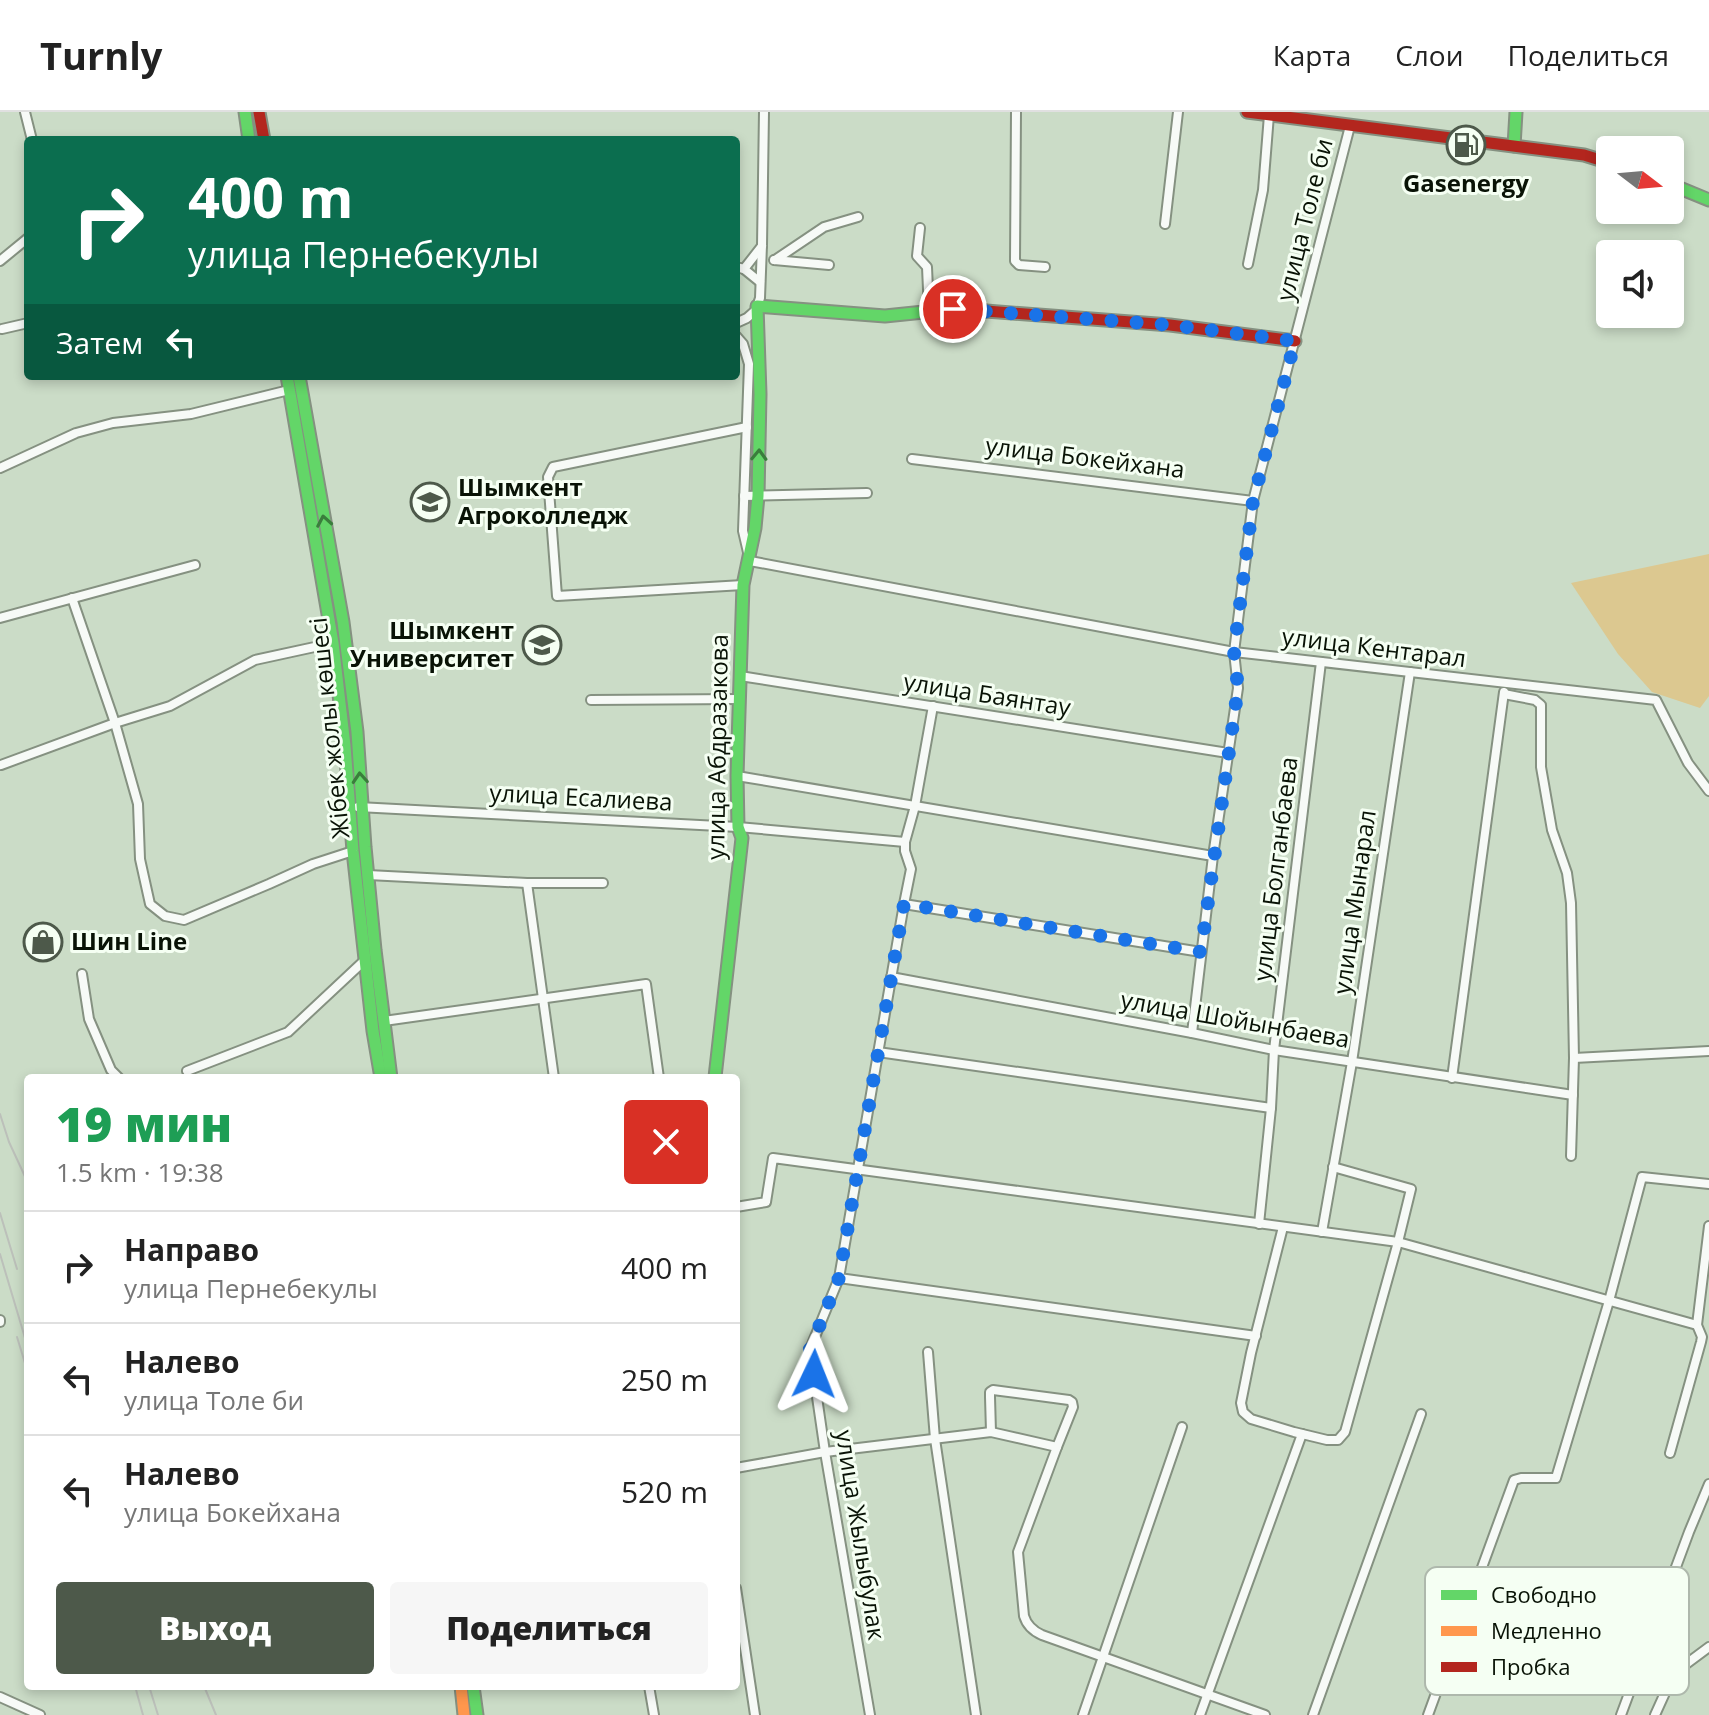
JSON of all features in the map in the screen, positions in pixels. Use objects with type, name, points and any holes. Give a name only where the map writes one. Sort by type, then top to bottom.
[{"type":"main road","points":[[245,112],[248,136]]},
{"type":"main road","points":[[259,112],[263,136]]},
{"type":"main road","points":[[1247,112],[1596,159]]},
{"type":"main road","points":[[1514,146],[1516,112]]},
{"type":"main road","points":[[1684,190],[1709,200]]},
{"type":"main road","points":[[757,306],[885,316],[953,309],[1170,325],[1295,341]]},
{"type":"main road","name":"улица Абдразакова","points":[[715,1074],[742,838],[738,827],[737,776],[743,585],[750,561],[758,496],[760,394],[757,306]]},
{"type":"main road","name":"Жібек жолы көшесі","points":[[288,380],[333,643],[365,960],[380,1074]]},
{"type":"main road","name":"Жібек жолы көшесі","points":[[300,380],[343,622],[357,732],[375,950],[391,1074]]},
{"type":"main road","points":[[461,1690],[464,1715]]},
{"type":"main road","points":[[474,1690],[477,1715]]},
{"type":"street","points":[[25,112],[31,136]]},
{"type":"street","points":[[740,321],[747,318],[760,298],[764,112]]},
{"type":"street","points":[[1016,112],[1015,261],[1019,265],[1045,267]]},
{"type":"street","points":[[1165,224],[1178,112]]},
{"type":"street","points":[[1248,264],[1263,190],[1269,115]]},
{"type":"street","name":"улица Толе би","points":[[1192,1033],[1213,856],[1238,688],[1234,652],[1253,501],[1350,126]]},
{"type":"street","points":[[775,260],[824,227],[858,217]]},
{"type":"street","points":[[920,228],[917,256],[927,267],[929,312]]},
{"type":"street","points":[[0,261],[24,241]]},
{"type":"street","points":[[760,282],[740,268],[762,245]]},
{"type":"street","points":[[762,259],[829,265]]},
{"type":"street","points":[[2,329],[24,324]]},
{"type":"street","name":"улица Абдразакова","points":[[740,341],[749,364],[743,531],[750,561]]},
{"type":"street","points":[[0,468],[76,433],[113,423],[191,414],[289,390]]},
{"type":"street","points":[[743,585],[557,596],[548,477],[553,467],[747,427]]},
{"type":"street","name":"улица Бокейхана","points":[[912,459],[1253,501]]},
{"type":"street","points":[[744,496],[867,493]]},
{"type":"street","name":"улица Кентарал","points":[[750,561],[1234,652],[1656,700],[1688,763],[1709,791]]},
{"type":"street","points":[[0,618],[195,565]]},
{"type":"street","points":[[72,598],[115,723],[138,804],[140,859],[150,904],[165,916],[184,920],[313,864],[353,851]]},
{"type":"street","points":[[1,765],[170,706],[255,660],[333,643]]},
{"type":"street","name":"улица Болганбаева","points":[[1259,1224],[1274,1050],[1321,662]]},
{"type":"street","name":"улица Мынарал","points":[[1322,1232],[1352,1062],[1410,672]]},
{"type":"street","name":"улица Баянтау","points":[[740,676],[1228,753]]},
{"type":"street","points":[[1452,1078],[1506,683]]},
{"type":"street","points":[[1504,694],[1535,700],[1541,705],[1541,767],[1552,830],[1567,873],[1571,903],[1574,1058],[1571,1156]]},
{"type":"street","points":[[591,700],[740,699]]},
{"type":"street","name":"улица Жылыбулак","points":[[870,1715],[810,1349],[839,1278],[911,869],[905,842],[915,806],[933,706]]},
{"type":"street","points":[[737,776],[1213,856]]},
{"type":"street","name":"улица Есалиева","points":[[350,807],[738,827],[905,842]]},
{"type":"street","points":[[368,875],[527,883],[603,883]]},
{"type":"street","points":[[527,883],[553,1074]]},
{"type":"street","points":[[904,904],[1201,952]]},
{"type":"street","points":[[187,1071],[288,1032],[365,960]]},
{"type":"street","points":[[82,974],[89,1019],[115,1074]]},
{"type":"street","name":"улица Шойынбаева","points":[[891,977],[1274,1050],[1573,1095]]},
{"type":"street","points":[[384,1021],[646,984],[658,1074]]},
{"type":"street","points":[[1574,1058],[1709,1051]]},
{"type":"street","points":[[878,1052],[1271,1108]]},
{"type":"street","points":[[740,1206],[766,1202],[773,1158],[1398,1242],[1697,1325]]},
{"type":"street","points":[[1283,1227],[1251,1353],[1241,1403],[1243,1412],[1251,1419],[1302,1434],[1338,1440],[1345,1432],[1411,1189],[1333,1167]]},
{"type":"street","points":[[1482,1567],[1514,1480],[1556,1478],[1642,1177],[1709,1184]]},
{"type":"street","points":[[1670,1453],[1702,1337],[1697,1325],[1709,1226]]},
{"type":"street","points":[[839,1278],[1256,1336]]},
{"type":"street","points":[[928,1352],[935,1439],[976,1715]]},
{"type":"street","points":[[991,1432],[990,1392],[993,1390],[1069,1400],[1073,1407],[1018,1552],[1026,1623],[1036,1633],[1265,1715]]},
{"type":"street","points":[[1313,1715],[1421,1414]]},
{"type":"street","points":[[1083,1715],[1182,1427]]},
{"type":"street","points":[[740,1467],[825,1452],[991,1432],[1057,1447]]},
{"type":"street","points":[[1200,1715],[1302,1434]]},
{"type":"street","points":[[1676,1567],[1709,1484]]},
{"type":"street","points":[[740,1615],[755,1715]]},
{"type":"street","points":[[1689,1662],[1709,1647]]},
{"type":"street","points":[[650,1690],[654,1715]]},
{"type":"street","points":[[1428,1715],[1435,1695]]},
{"type":"street","points":[[1621,1715],[1628,1695]]},
{"type":"street","points":[[1655,1715],[1664,1695]]},
{"type":"street","points":[[0,1697],[40,1715]]},
{"type":"shaded area","points":[[1709,554],[1709,696],[1700,708],[1652,692],[1618,654],[1571,583]]},
{"type":"railway","points":[[0,1114],[24,1174]]},
{"type":"railway","points":[[0,1213],[17,1269]]},
{"type":"railway","points":[[0,1254],[24,1335]]},
{"type":"railway","points":[[17,1337],[24,1360]]},
{"type":"railway","points":[[136,1690],[143,1715]]},
{"type":"railway","points":[[150,1690],[158,1715]]},
{"type":"railway","points":[[206,1690],[216,1715]]},
{"type":"traffic: fast","points":[[245,112],[248,136]]},
{"type":"traffic: fast","points":[[1514,146],[1516,112]]},
{"type":"traffic: fast","points":[[1684,190],[1709,200]]},
{"type":"traffic: fast","points":[[715,1074],[742,838],[738,827],[737,776],[743,585],[758,496],[760,394],[757,306],[885,316],[953,309],[986,311]]},
{"type":"traffic: fast","points":[[288,380],[333,643],[353,851],[380,1074]]},
{"type":"traffic: fast","points":[[300,380],[343,622],[357,732],[375,950],[390,1074]]},
{"type":"traffic: fast","points":[[474,1690],[477,1715]]},
{"type":"traffic: slow","points":[[461,1690],[464,1715]]},
{"type":"traffic: jam","points":[[259,112],[263,136]]},
{"type":"traffic: jam","points":[[1247,112],[1596,159]]},
{"type":"traffic: jam","points":[[986,311],[1170,325],[1295,341]]},
{"type":"place","name":"Gasenergy","points":[[1466,145]]},
{"type":"place","name":"Шымкент Агроколледж","points":[[430,502]]},
{"type":"place","name":"Шымкент Университет","points":[[542,645]]},
{"type":"place","name":"Шин Line","points":[[43,942]]},
{"type":"route","points":[[814,1374],[810,1349],[839,1278],[904,904],[1201,952],[1238,688],[1234,652],[1253,501],[1295,341],[1170,325],[953,309]]}]
